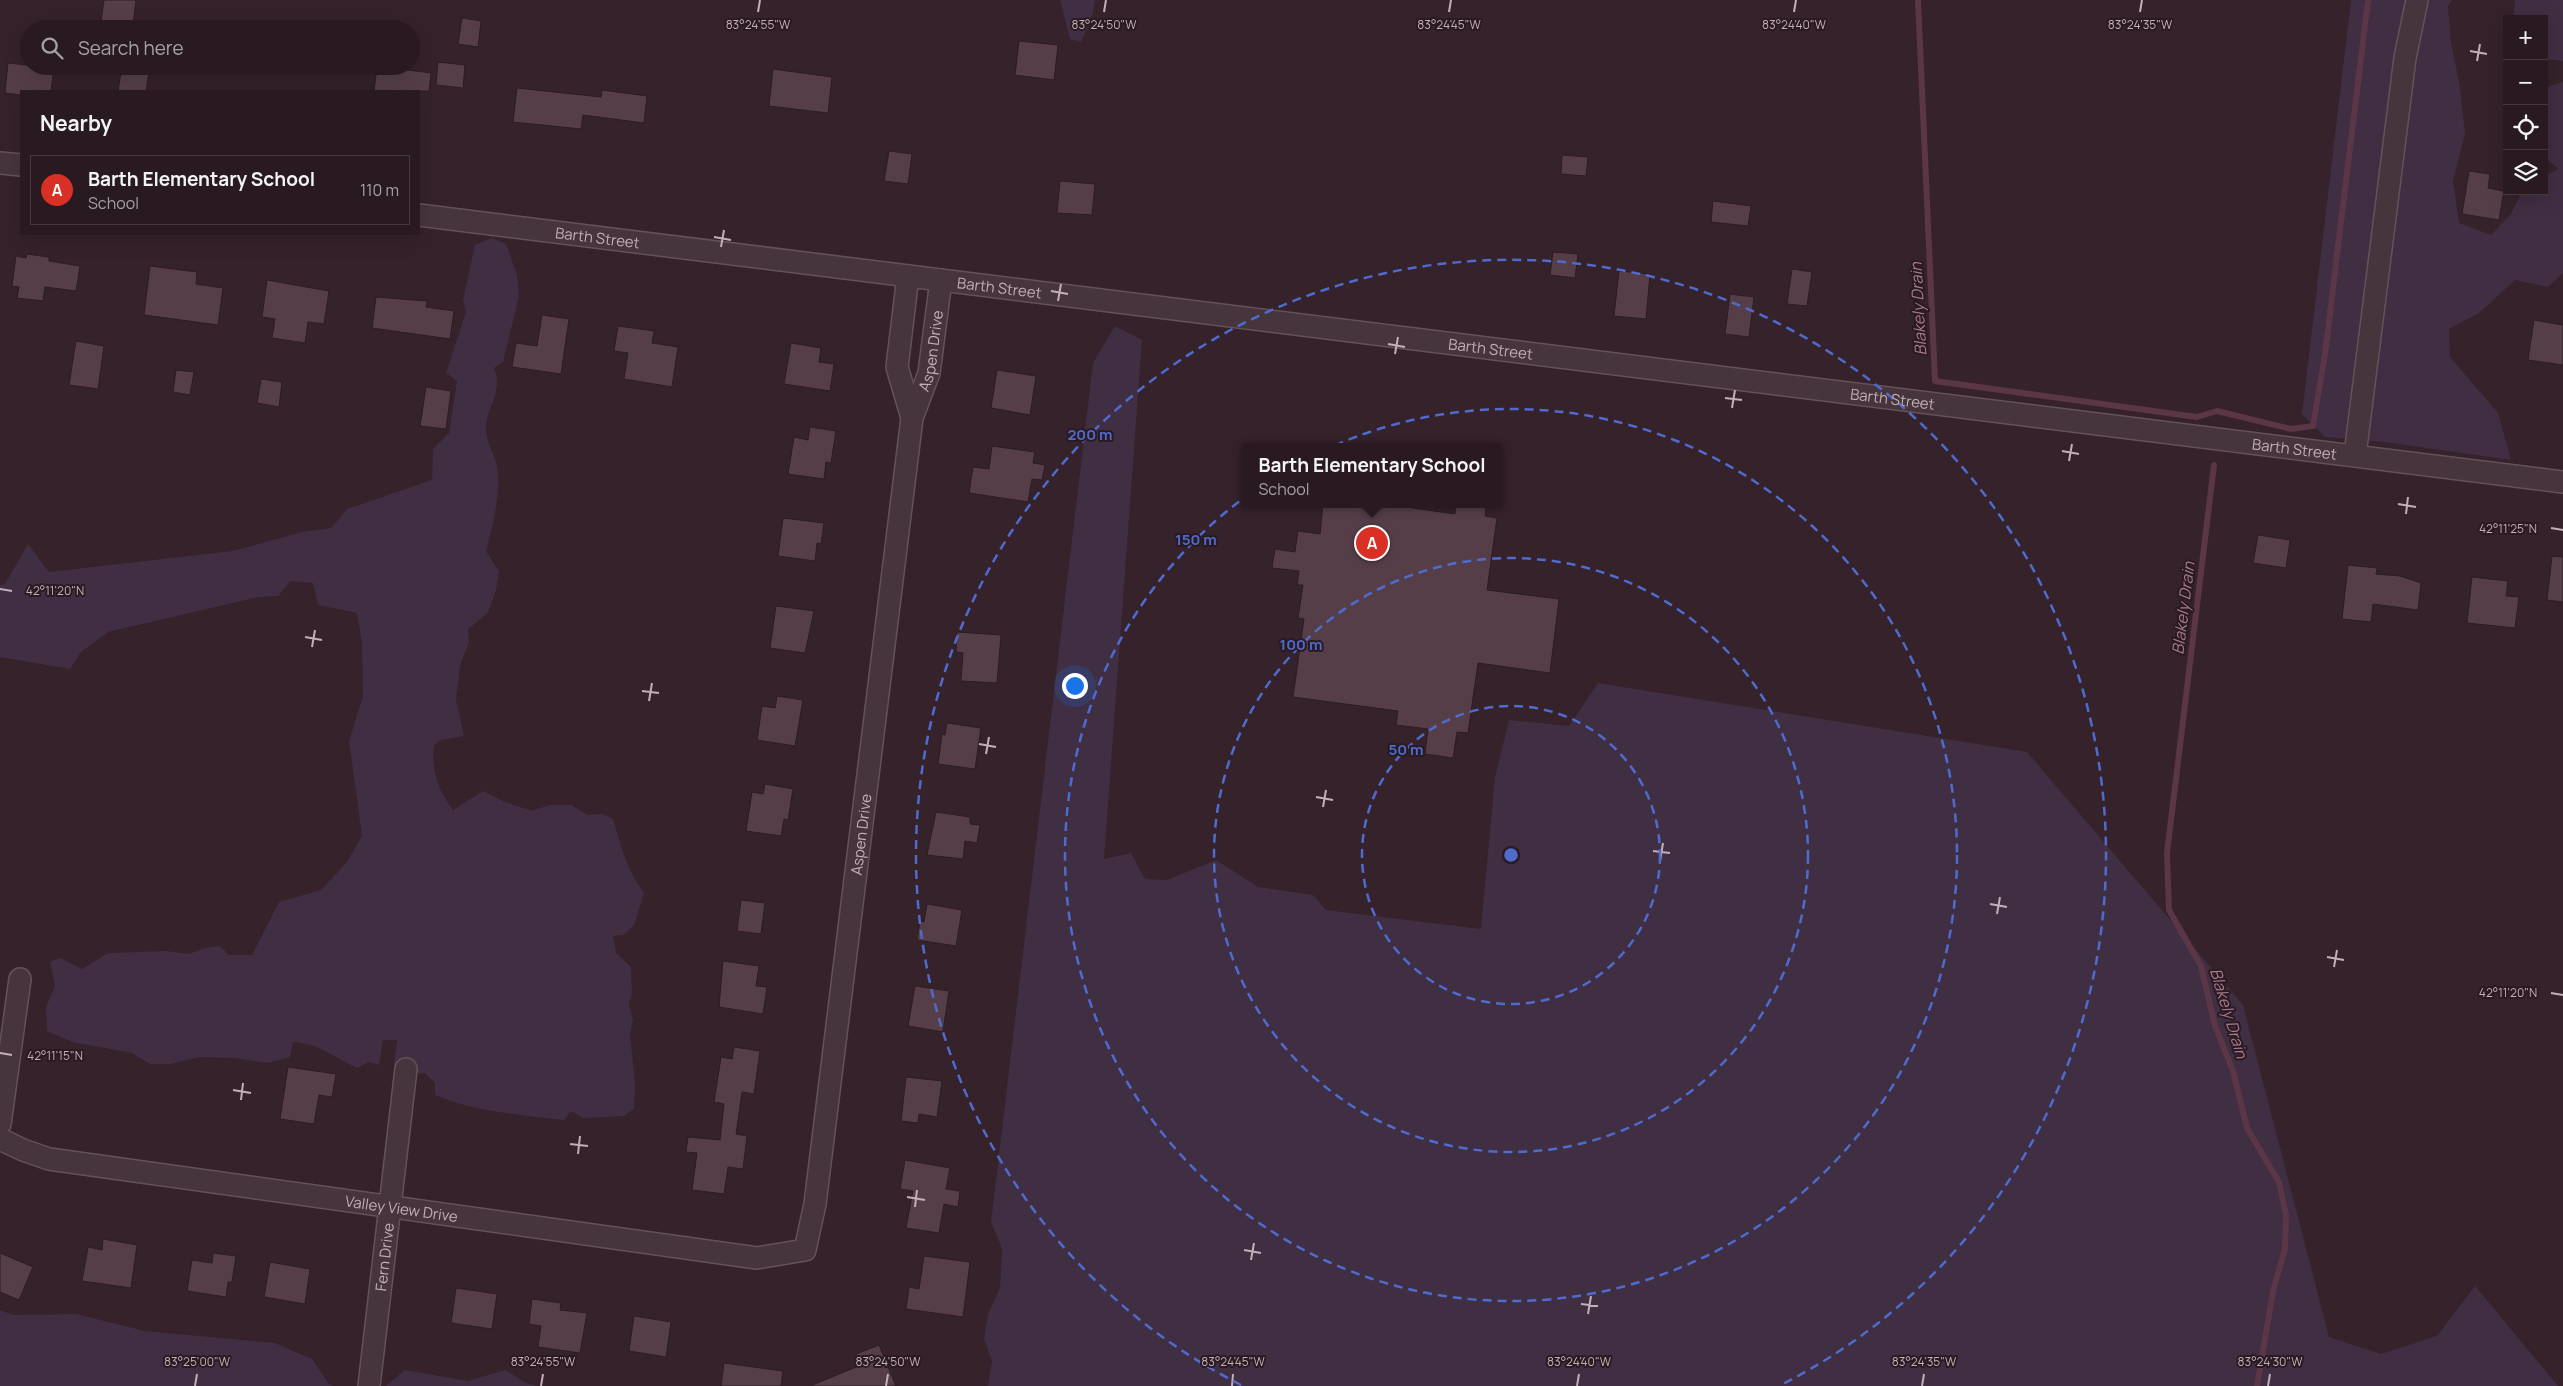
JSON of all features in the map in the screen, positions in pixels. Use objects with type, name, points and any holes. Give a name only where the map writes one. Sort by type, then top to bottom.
[{"type":"street","points":[[2355,454],[2405,58],[2417,0]]},
{"type":"street","points":[[0,163],[20,165]]},
{"type":"street","name":"Barth Street","points":[[420,215],[2355,454],[2563,482]]},
{"type":"street","name":"Aspen Drive","points":[[908,276],[897,367],[912,418]]},
{"type":"street","name":"Aspen Drive","points":[[805,1250],[814,1204],[912,418],[929,373],[941,280]]},
{"type":"street","points":[[0,1124],[20,979]]},
{"type":"street","name":"Fern Drive","points":[[369,1386],[406,1069]]},
{"type":"street","name":"Valley View Drive","points":[[0,1140],[49,1159],[756,1258],[805,1250]]},
{"type":"shaded area","points":[[1060,0],[1095,0],[1093,13],[1081,42],[1070,39]]},
{"type":"shaded area","points":[[2351,0],[2452,0],[2448,6],[2451,43],[2460,87],[2465,134],[2453,181],[2459,223],[2491,235],[2511,214],[2520,195],[2548,195],[2548,174],[2558,169],[2548,160],[2548,87],[2563,82],[2563,273],[2548,287],[2515,280],[2479,313],[2449,329],[2450,357],[2498,413],[2511,460],[2385,442],[2325,437],[2302,414]]},
{"type":"shaded area","points":[[2515,0],[2563,0],[2563,61],[2548,59],[2548,15],[2513,15]]},
{"type":"shaded area","points":[[492,238],[506,244],[517,275],[519,296],[503,362],[494,368],[497,384],[486,427],[487,438],[496,463],[498,489],[496,510],[486,551],[499,571],[496,590],[488,613],[468,629],[469,642],[460,666],[456,700],[464,736],[441,740],[434,745],[435,772],[443,795],[453,810],[483,791],[505,802],[532,811],[549,805],[571,805],[588,815],[602,814],[613,819],[629,867],[644,893],[634,925],[624,935],[613,936],[616,953],[631,967],[632,993],[629,1004],[633,1020],[630,1035],[635,1082],[634,1109],[624,1116],[583,1118],[571,1111],[564,1120],[498,1112],[451,1101],[435,1095],[435,1083],[425,1073],[399,1075],[394,1064],[397,1040],[383,1040],[379,1065],[369,1062],[357,1068],[318,1048],[293,1042],[290,1057],[268,1063],[234,1058],[199,1057],[170,1064],[150,1064],[132,1053],[72,1042],[47,1031],[46,1007],[55,986],[50,962],[60,958],[82,969],[108,953],[166,951],[189,954],[205,948],[220,946],[229,955],[252,955],[279,902],[321,890],[347,862],[362,836],[349,741],[363,696],[362,643],[357,613],[318,605],[313,583],[291,581],[278,596],[258,597],[108,632],[81,652],[70,669],[0,657],[0,585],[5,584],[28,544],[49,572],[233,551],[302,532],[331,528],[347,509],[432,480],[433,449],[449,433],[457,381],[446,373],[466,312],[463,300],[475,245]]},
{"type":"shaded area","points":[[1115,326],[1142,340],[1104,859],[1131,853],[1145,879],[1167,880],[1216,860],[1258,887],[1313,895],[1326,910],[1481,929],[1495,777],[1509,720],[1569,726],[1598,683],[2027,752],[2243,1005],[2329,1337],[2381,1354],[2437,1336],[2475,1286],[2558,1386],[988,1386],[992,1361],[984,1339],[988,1314],[1000,1288],[1002,1249],[991,1222],[1093,363]]},
{"type":"shaded area","points":[[0,1310],[13,1315],[76,1314],[145,1331],[275,1343],[312,1359],[329,1384],[333,1386],[0,1386]]},
{"type":"shaded area","points":[[405,1370],[468,1381],[505,1370],[526,1383],[538,1386],[386,1386]]},
{"type":"building","points":[[104,0],[136,0],[134,20],[101,20]]},
{"type":"building","points":[[462,18],[481,21],[478,47],[458,44]]},
{"type":"building","points":[[1019,41],[1058,45],[1054,80],[1015,75]]},
{"type":"building","points":[[438,62],[465,65],[463,88],[436,85]]},
{"type":"building","points":[[8,63],[20,64],[20,75],[53,75],[51,90],[20,90],[20,95],[5,93]]},
{"type":"building","points":[[773,69],[832,77],[828,113],[769,106]]},
{"type":"building","points":[[420,72],[431,73],[429,91],[374,90],[376,75],[420,75]]},
{"type":"building","points":[[121,75],[149,75],[146,90],[118,90]]},
{"type":"building","points":[[517,88],[601,97],[602,90],[647,96],[644,123],[583,115],[581,129],[513,122]]},
{"type":"building","points":[[889,151],[912,154],[908,184],[884,181]]},
{"type":"building","points":[[1562,155],[1588,157],[1586,176],[1561,174]]},
{"type":"building","points":[[2469,171],[2490,174],[2488,188],[2503,191],[2499,220],[2462,214]]},
{"type":"building","points":[[1060,181],[1095,184],[1092,215],[1057,213]]},
{"type":"building","points":[[1713,201],[1751,206],[1748,226],[1711,222]]},
{"type":"building","points":[[1553,252],[1578,254],[1575,278],[1550,275]]},
{"type":"building","points":[[27,254],[49,257],[49,261],[80,266],[76,291],[45,287],[43,301],[17,298],[19,287],[12,286],[16,256],[26,258]]},
{"type":"building","points":[[150,266],[197,272],[196,284],[223,288],[218,325],[144,315]]},
{"type":"building","points":[[1792,269],[1812,272],[1807,306],[1787,304]]},
{"type":"building","points":[[1619,271],[1650,274],[1646,319],[1614,316]]},
{"type":"building","points":[[267,280],[329,291],[324,324],[308,322],[305,343],[272,338],[275,319],[262,317]]},
{"type":"building","points":[[1730,294],[1754,297],[1749,337],[1725,334]]},
{"type":"building","points":[[376,297],[427,301],[426,307],[454,311],[450,339],[372,328]]},
{"type":"building","points":[[542,315],[569,319],[561,374],[512,367],[516,343],[537,346]]},
{"type":"building","points":[[2534,320],[2563,325],[2563,365],[2528,360]]},
{"type":"building","points":[[618,326],[654,331],[652,343],[678,347],[672,387],[624,379],[628,353],[614,351]]},
{"type":"building","points":[[76,341],[104,346],[98,389],[69,385]]},
{"type":"building","points":[[791,343],[821,348],[819,362],[834,364],[830,391],[784,384]]},
{"type":"building","points":[[176,370],[194,372],[190,395],[173,392]]},
{"type":"building","points":[[997,370],[1036,376],[1030,415],[991,408]]},
{"type":"building","points":[[261,379],[282,382],[279,407],[257,403]]},
{"type":"building","points":[[426,387],[451,391],[446,429],[420,426]]},
{"type":"building","points":[[810,427],[836,431],[831,463],[826,462],[824,479],[788,474],[794,437],[808,440]]},
{"type":"building","points":[[992,446],[1035,452],[1033,463],[1045,465],[1042,480],[1032,479],[1028,502],[969,493],[973,467],[989,469]]},
{"type":"building","points":[[1323,508],[1413,508],[1455,514],[1456,508],[1486,508],[1485,516],[1497,518],[1487,590],[1559,599],[1550,673],[1478,663],[1468,733],[1457,732],[1453,758],[1425,754],[1428,729],[1396,725],[1398,711],[1293,697],[1304,619],[1298,618],[1303,585],[1297,585],[1299,571],[1272,568],[1275,549],[1295,552],[1298,531],[1320,534]]},
{"type":"building","points":[[783,518],[824,523],[821,544],[817,543],[815,561],[778,556]]},
{"type":"building","points":[[2258,535],[2290,540],[2286,568],[2253,563]]},
{"type":"building","points":[[2552,556],[2563,557],[2563,602],[2547,600]]},
{"type":"building","points":[[2348,565],[2377,568],[2376,574],[2400,576],[2421,583],[2418,610],[2373,604],[2371,622],[2342,619]]},
{"type":"building","points":[[2472,577],[2508,581],[2506,596],[2519,597],[2515,628],[2467,623]]},
{"type":"building","points":[[776,606],[814,611],[805,653],[770,648]]},
{"type":"building","points":[[957,632],[1001,635],[997,683],[961,681],[963,653],[956,652]]},
{"type":"building","points":[[777,696],[803,700],[795,746],[757,740],[762,706],[775,708]]},
{"type":"building","points":[[947,723],[981,728],[975,769],[938,764],[942,734],[945,735]]},
{"type":"building","points":[[765,784],[793,789],[788,820],[784,819],[781,836],[746,831],[752,792],[763,794]]},
{"type":"building","points":[[936,812],[970,817],[970,824],[980,825],[977,843],[965,841],[963,859],[927,855]]},
{"type":"building","points":[[741,900],[765,903],[761,934],[737,931]]},
{"type":"building","points":[[927,904],[962,910],[956,946],[917,940],[920,921],[924,922]]},
{"type":"building","points":[[723,961],[759,966],[756,986],[767,987],[763,1014],[719,1007]]},
{"type":"building","points":[[915,986],[949,991],[943,1032],[908,1026]]},
{"type":"building","points":[[734,1047],[760,1051],[754,1094],[742,1092],[736,1134],[747,1136],[743,1169],[728,1167],[724,1194],[692,1190],[697,1153],[686,1152],[688,1137],[720,1140],[724,1104],[714,1102],[721,1057],[732,1059]]},
{"type":"building","points":[[288,1067],[336,1074],[332,1097],[319,1095],[314,1124],[280,1119]]},
{"type":"building","points":[[906,1077],[942,1081],[937,1117],[919,1114],[918,1123],[901,1121]]},
{"type":"building","points":[[905,1160],[950,1168],[946,1189],[960,1191],[958,1207],[944,1204],[939,1233],[906,1228],[913,1191],[900,1189]]},
{"type":"building","points":[[103,1239],[137,1245],[131,1288],[82,1281],[88,1247],[102,1250]]},
{"type":"building","points":[[0,1253],[33,1267],[19,1300],[0,1292]]},
{"type":"building","points":[[213,1253],[236,1256],[232,1282],[228,1282],[226,1297],[187,1291],[192,1260],[212,1263]]},
{"type":"building","points":[[924,1256],[970,1262],[963,1317],[906,1309],[909,1287],[919,1289]]},
{"type":"building","points":[[270,1262],[310,1269],[305,1304],[264,1297]]},
{"type":"building","points":[[456,1288],[497,1294],[492,1329],[451,1323]]},
{"type":"building","points":[[532,1299],[561,1303],[560,1310],[587,1313],[580,1353],[538,1347],[541,1326],[529,1324]]},
{"type":"building","points":[[634,1316],[671,1322],[666,1357],[629,1351]]},
{"type":"building","points":[[879,1345],[896,1386],[810,1386],[861,1365],[856,1354]]},
{"type":"building","points":[[724,1363],[783,1371],[781,1386],[721,1386]]},
{"type":"waterway","name":"Blakely Drain","points":[[1918,0],[1935,381],[2197,417],[2217,411],[2291,429],[2313,426],[2325,354],[2368,0]]},
{"type":"waterway","name":"Blakely Drain","points":[[2214,465],[2167,853],[2169,910],[2201,966],[2215,1026],[2233,1071],[2247,1128],[2279,1182],[2286,1215],[2285,1249],[2273,1291],[2257,1386]]},
{"type":"place","name":"Barth Elementary School","points":[[1372,543]]}]
